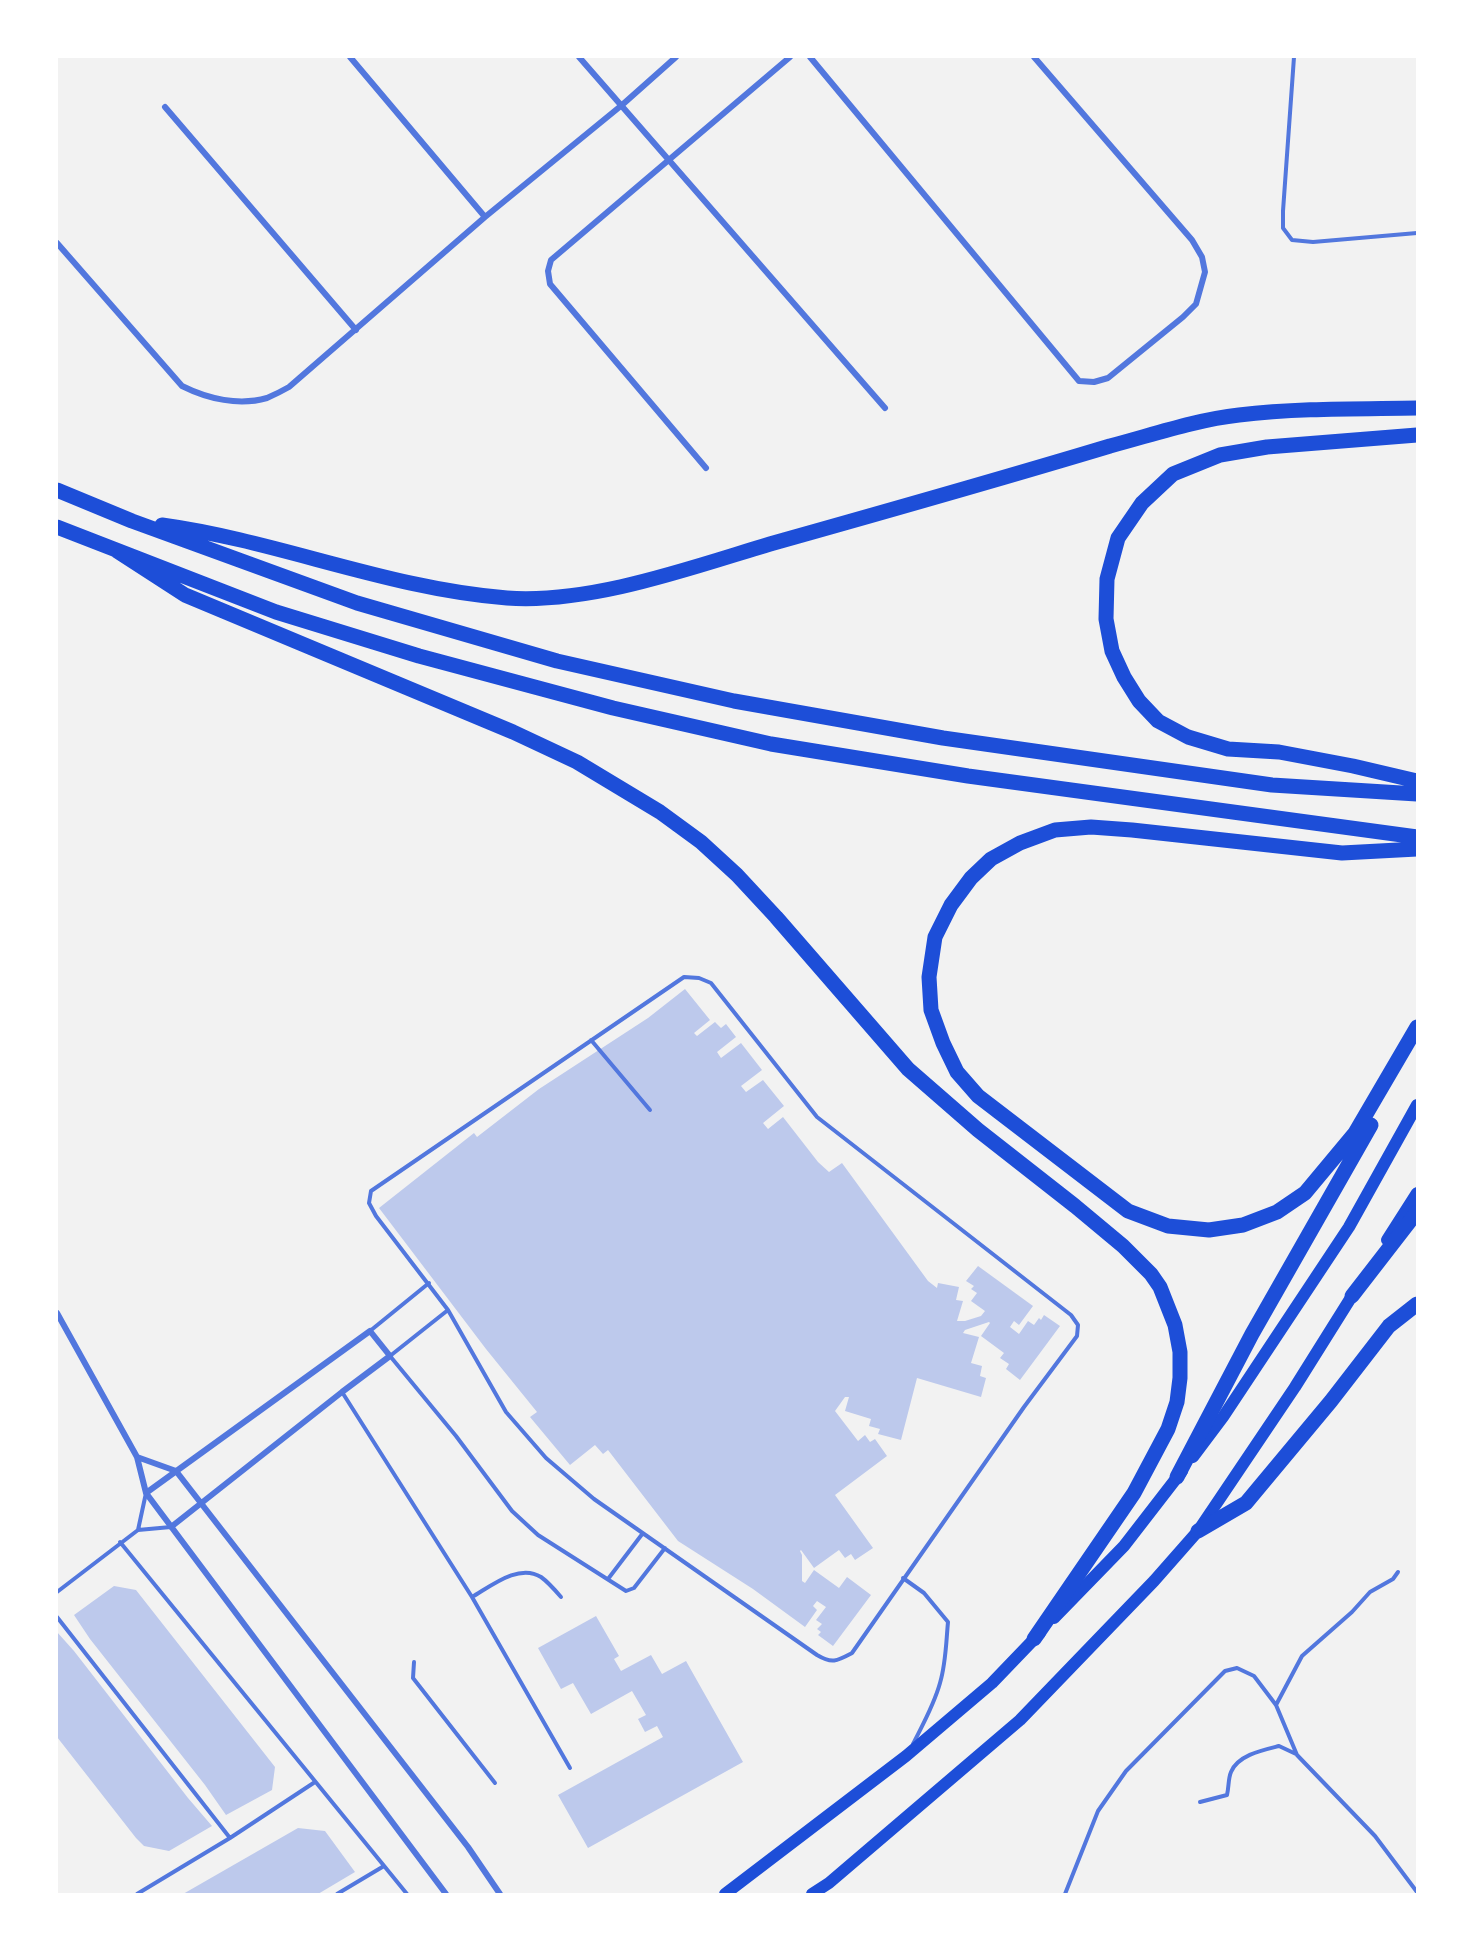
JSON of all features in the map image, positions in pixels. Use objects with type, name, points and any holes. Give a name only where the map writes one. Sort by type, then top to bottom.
[{"type":"highway","points":[[132,520],[206,531],[397,580],[507,597],[547,598],[579,594],[667,574],[1182,427],[1237,415],[1270,412],[1417,408]]},
{"type":"highway","points":[[1417,435],[1267,447],[1220,455],[1173,474],[1142,503],[1118,538],[1107,579],[1106,619],[1112,651],[1139,701],[1158,721],[1188,737],[1228,749],[1279,752],[1417,781]]},
{"type":"highway","points":[[57,490],[357,603],[557,661],[734,701],[943,738],[1272,785],[1417,794]]},
{"type":"highway","points":[[57,527],[276,612],[419,656],[613,708],[771,744],[968,776],[1417,837]]},
{"type":"highway","points":[[117,551],[184,595],[513,732],[577,762],[660,812],[701,842],[737,876],[776,917],[908,1069],[978,1130],[1123,1246],[1151,1274],[1160,1287],[1175,1324],[1180,1352],[1177,1402],[1168,1429],[1134,1492],[1034,1639]]},
{"type":"highway","points":[[1417,849],[1342,853],[1091,826],[1055,830],[1020,843],[991,859],[971,878],[951,905],[935,937],[929,977],[931,1010],[943,1043],[957,1071],[978,1096],[1128,1211],[1168,1226],[1209,1230],[1243,1225],[1277,1212],[1305,1193],[1355,1133],[1417,1027]]},
{"type":"highway","points":[[1177,1477],[1252,1334],[1352,1159],[1417,1035]]},
{"type":"highway","points":[[1352,1296],[1417,1212]]},
{"type":"highway","points":[[1198,1531],[1246,1503],[1331,1401],[1389,1326],[1417,1304]]},
{"type":"main road","points":[[725,1894],[906,1756],[992,1683],[1124,1546],[1223,1417],[1349,1227],[1417,1105]]},
{"type":"main road","points":[[812,1894],[829,1883],[1020,1720],[1154,1581],[1198,1531],[1295,1387],[1417,1193]]},
{"type":"street","points":[[350,57],[485,217]]},
{"type":"street","points":[[579,57],[885,408]]},
{"type":"street","points":[[57,243],[182,386],[199,394],[221,399],[246,401],[268,398],[289,387],[485,217],[622,105],[676,57]]},
{"type":"street","points":[[706,468],[550,284],[548,271],[551,260],[789,57]]},
{"type":"street","points":[[810,57],[1079,381],[1094,382],[1108,378],[1183,317],[1196,304],[1205,272],[1202,257],[1192,240],[1034,57]]},
{"type":"street","points":[[165,107],[356,330]]},
{"type":"street","points":[[57,1313],[138,1457],[146,1493],[446,1894]]},
{"type":"street","points":[[146,1493],[370,1331],[390,1356],[171,1527]]},
{"type":"street","points":[[138,1457],[176,1471],[461,1838],[500,1894]]},
{"type":"lane","points":[[1294,57],[1283,228],[1292,240],[1313,242],[1417,233]]},
{"type":"lane","points":[[684,977],[699,978],[711,983],[817,1117],[1076,1321],[1079,1330],[1077,1336],[1024,1407],[852,1653],[840,1660],[828,1661],[594,1499],[546,1458],[506,1412],[448,1310],[376,1216],[369,1203],[371,1191],[591,1040],[684,977]]},
{"type":"lane","points":[[591,1040],[650,1110]]},
{"type":"lane","points":[[370,1331],[429,1283]]},
{"type":"lane","points":[[448,1310],[390,1356],[456,1436],[512,1511],[538,1535],[626,1591],[632,1590],[665,1548]]},
{"type":"lane","points":[[342,1392],[472,1597],[570,1768]]},
{"type":"lane","points":[[138,1530],[146,1493]]},
{"type":"lane","points":[[57,1592],[138,1530],[171,1527]]},
{"type":"lane","points":[[608,1579],[643,1533]]},
{"type":"lane","points":[[120,1542],[406,1894]]},
{"type":"lane","points":[[472,1597],[514,1574],[526,1572],[543,1578],[561,1597]]},
{"type":"lane","points":[[1276,1705],[1302,1656],[1352,1612],[1370,1592],[1393,1579],[1398,1572]]},
{"type":"lane","points":[[903,1578],[924,1593],[948,1622],[945,1660],[934,1702],[906,1756]]},
{"type":"lane","points":[[57,1617],[230,1838]]},
{"type":"lane","points":[[414,1662],[412,1678],[495,1783]]},
{"type":"lane","points":[[1065,1894],[1098,1811],[1126,1771],[1225,1671],[1237,1668],[1254,1676],[1276,1705],[1297,1755]]},
{"type":"lane","points":[[1200,1802],[1227,1795],[1230,1775],[1236,1762],[1279,1746],[1297,1755],[1375,1836],[1417,1892]]},
{"type":"lane","points":[[138,1894],[230,1838],[315,1782]]},
{"type":"lane","points":[[337,1894],[384,1866]]},
{"type":"building","points":[[685,989],[710,1020],[694,1033],[697,1036],[715,1022],[721,1028],[726,1024],[736,1037],[717,1052],[721,1058],[741,1043],[762,1070],[741,1086],[746,1092],[763,1080],[784,1106],[763,1123],[768,1129],[783,1117],[818,1162],[829,1172],[842,1163],[928,1281],[937,1288],[938,1283],[959,1287],[956,1300],[963,1301],[957,1321],[981,1316],[985,1311],[971,1301],[977,1293],[971,1289],[974,1286],[966,1281],[978,1266],[1033,1306],[1019,1325],[1014,1321],[1010,1327],[1019,1334],[1028,1321],[1034,1325],[1044,1315],[1060,1326],[1020,1380],[1006,1369],[1009,1364],[1000,1358],[1004,1353],[981,1336],[989,1322],[965,1330],[963,1333],[979,1337],[971,1363],[982,1366],[980,1376],[986,1378],[981,1397],[917,1378],[901,1440],[878,1434],[880,1429],[869,1426],[871,1419],[845,1411],[849,1397],[845,1397],[835,1411],[858,1441],[865,1435],[870,1442],[875,1439],[887,1456],[835,1495],[873,1548],[855,1560],[851,1554],[845,1558],[839,1550],[814,1568],[800,1551],[802,1581],[805,1583],[814,1570],[839,1588],[847,1577],[871,1595],[833,1646],[818,1635],[821,1632],[817,1629],[822,1624],[816,1620],[826,1607],[817,1601],[813,1606],[817,1610],[805,1627],[753,1589],[678,1541],[608,1450],[603,1454],[595,1445],[570,1465],[530,1417],[537,1412],[379,1208],[474,1133],[477,1137],[539,1089],[648,1018]]},
{"type":"building","points":[[114,1586],[136,1590],[275,1767],[272,1790],[226,1815],[74,1615]]},
{"type":"building","points":[[596,1616],[619,1656],[614,1659],[621,1671],[651,1655],[662,1674],[686,1661],[743,1762],[588,1848],[558,1795],[663,1737],[657,1726],[645,1732],[638,1719],[646,1715],[632,1691],[591,1714],[573,1683],[561,1689],[538,1648]]},
{"type":"building","points":[[57,1632],[212,1826],[169,1851],[144,1846],[136,1838],[57,1737]]},
{"type":"building","points":[[298,1828],[325,1831],[355,1872],[318,1894],[183,1894]]}]
